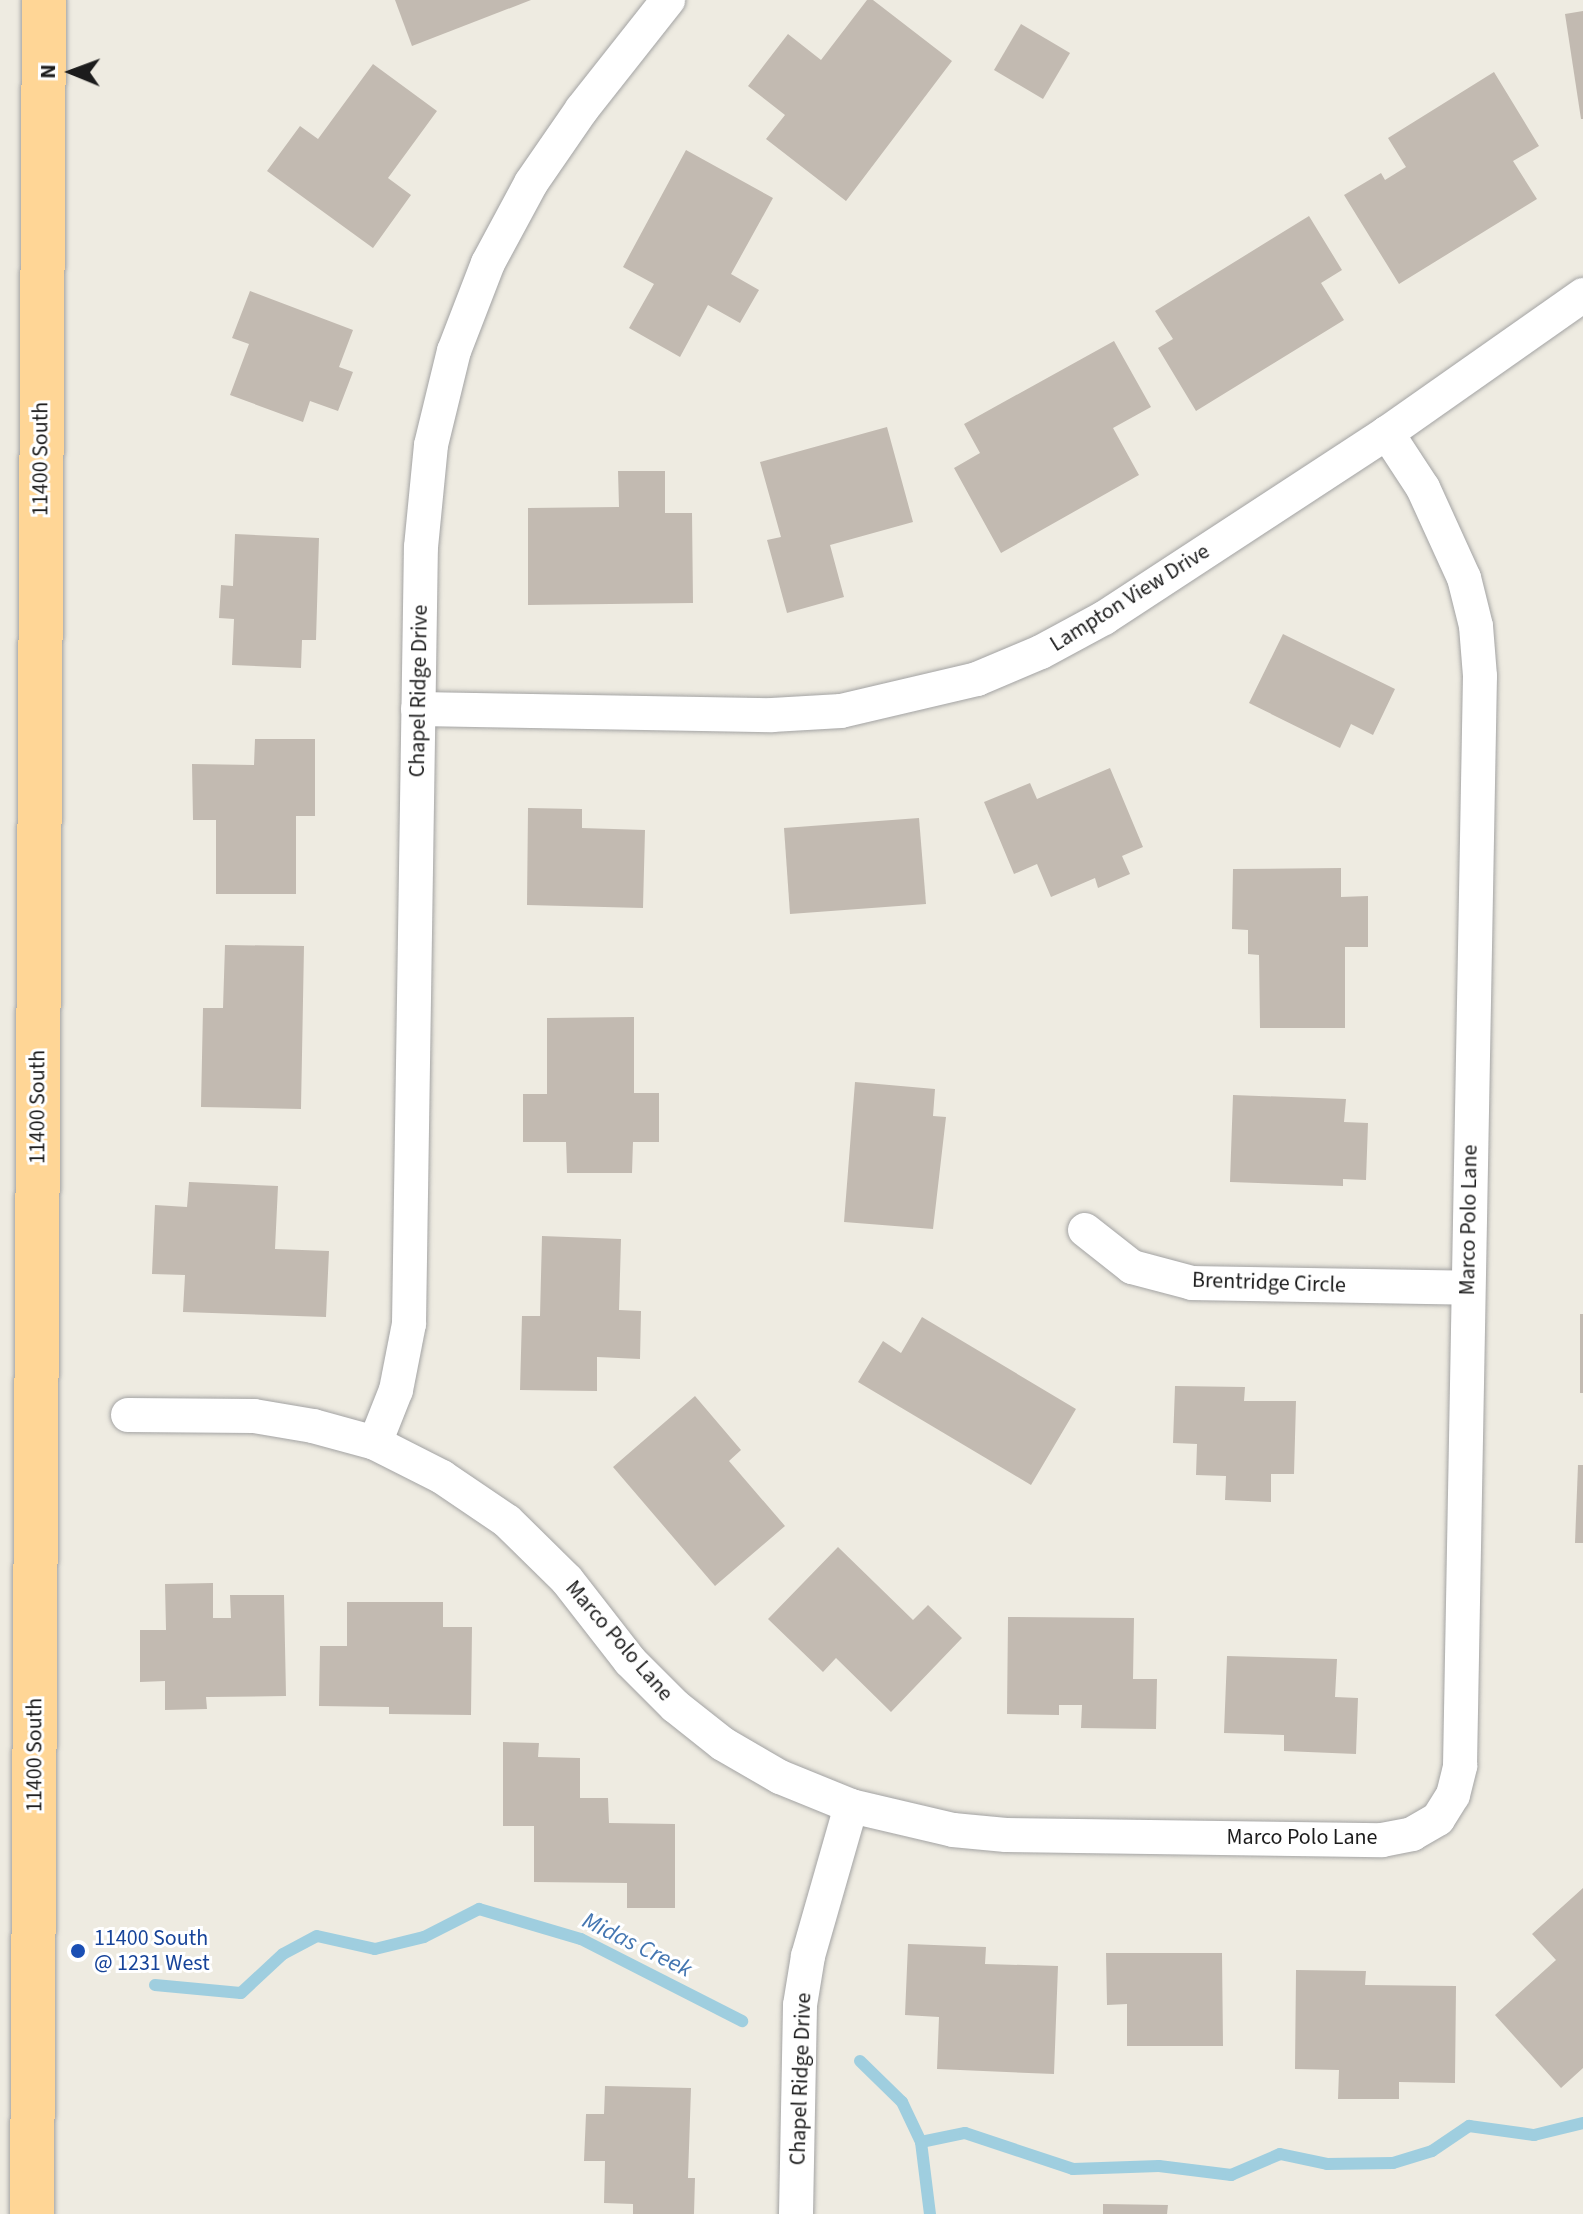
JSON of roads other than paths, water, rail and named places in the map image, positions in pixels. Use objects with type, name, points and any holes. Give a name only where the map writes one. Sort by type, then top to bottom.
[{"type":"main road","name":"11400 South","points":[[32,2214],[44,0]]},
{"type":"street","name":"Chapel Ridge Drive","points":[[375,1443],[396,1390],[409,1324],[421,547],[431,445],[454,351],[488,263],[531,183],[582,109],[668,0]]},
{"type":"street","name":"Lampton View Drive","points":[[418,709],[772,715],[841,711],[910,698],[977,679],[1041,652],[1104,618],[1387,433],[1583,295]]},
{"type":"street","name":"Marco Polo Lane","points":[[128,1415],[254,1416],[375,1443],[442,1477],[507,1521],[567,1580],[630,1661],[675,1706],[723,1744],[780,1777],[851,1806],[953,1830],[1006,1835],[1382,1840],[1412,1834],[1438,1819],[1453,1795],[1460,1766],[1480,676],[1476,626],[1464,578],[1423,488],[1387,433]]},
{"type":"street","name":"Brentridge Circle","points":[[1085,1230],[1132,1267],[1192,1283],[1468,1288]]},
{"type":"street","name":"Chapel Ridge Drive","points":[[796,2214],[800,2005],[816,1927],[851,1806]]},
{"type":"waterway","name":"Midas Creek","points":[[155,1985],[241,1993],[283,1954],[317,1936],[375,1949],[424,1937],[479,1909],[581,1939],[742,2021]]},
{"type":"waterway","name":"Midas Creek","points":[[860,2061],[902,2102],[921,2142],[930,2214]]},
{"type":"waterway","points":[[921,2142],[965,2133],[1073,2169],[1159,2166],[1231,2175],[1280,2154],[1327,2164],[1393,2163],[1432,2151],[1469,2126],[1534,2135],[1583,2123]]},
{"type":"place","name":"11400 South @ 1231 West","points":[[78,1951]]}]
